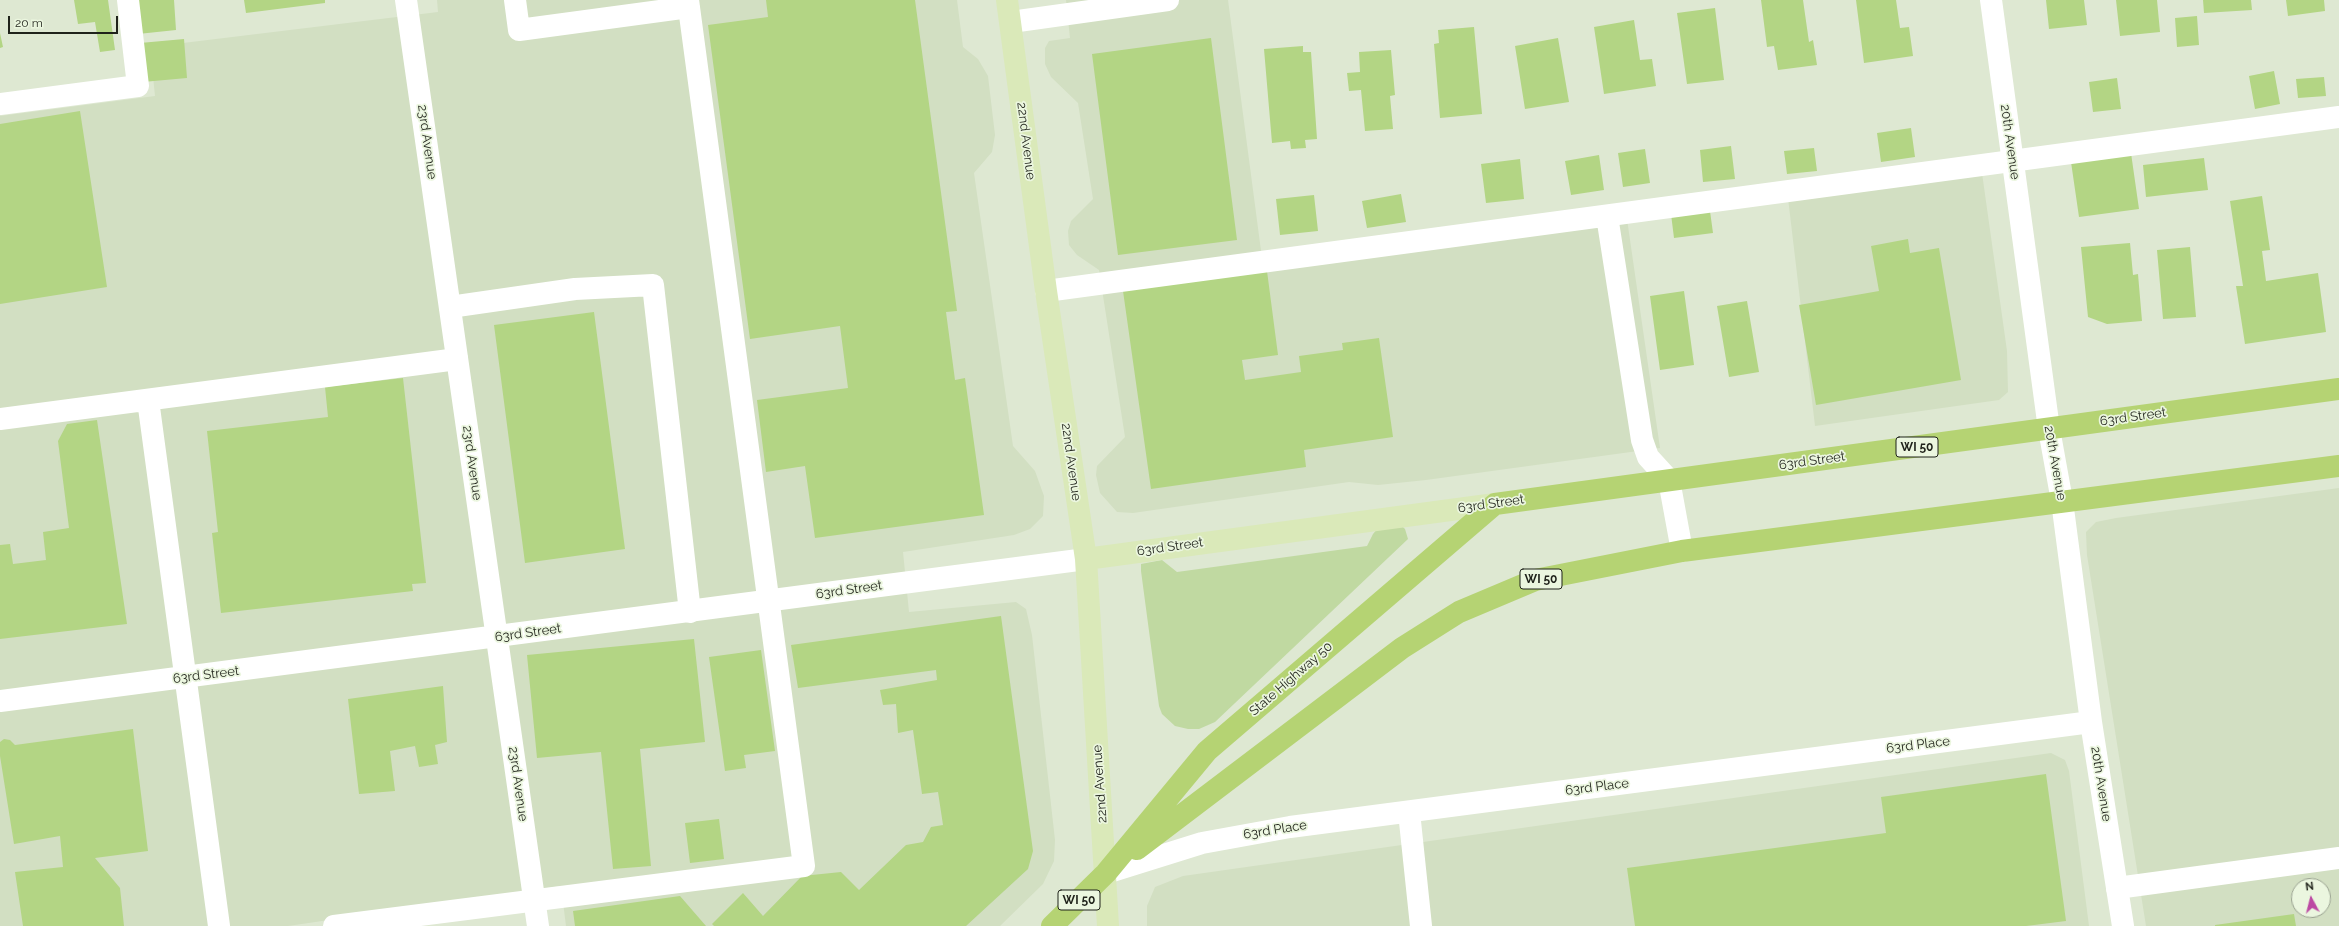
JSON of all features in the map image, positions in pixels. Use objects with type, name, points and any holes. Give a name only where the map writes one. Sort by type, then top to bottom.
[{"type":"main road","name":"63rd Street","points":[[1495,504],[2339,389]]},
{"type":"main road","name":"WI 50","points":[[1052,926],[1106,873],[1402,648],[1459,612],[1536,580],[1682,551],[2339,466]]},
{"type":"main road","name":"State Highway 50","points":[[1106,873],[1207,752],[1495,504]]},
{"type":"street","points":[[0,104],[138,86],[128,0]]},
{"type":"street","name":"23rd Avenue","points":[[406,0],[538,926]]},
{"type":"street","points":[[334,926],[804,866],[688,4],[617,8],[519,30],[515,0]]},
{"type":"street","name":"22nd Avenue","points":[[1008,0],[1046,291],[1086,559],[1108,926]]},
{"type":"street","points":[[1010,22],[1168,0]]},
{"type":"street","name":"20th Avenue","points":[[1991,0],[2049,429],[2062,502],[2092,722],[2123,926]]},
{"type":"street","points":[[1046,291],[2339,117]]},
{"type":"street","points":[[1608,216],[1642,440],[1648,457],[1669,480],[1682,551]]},
{"type":"street","points":[[450,307],[575,289],[653,285],[690,612]]},
{"type":"street","points":[[0,419],[457,359]]},
{"type":"street","points":[[148,400],[184,678],[219,926]]},
{"type":"street","name":"63rd Street","points":[[0,701],[497,638],[1495,504]]},
{"type":"street","name":"63rd Place","points":[[1106,873],[1202,843],[1290,827],[2092,722]]},
{"type":"street","points":[[1409,812],[1421,926]]},
{"type":"street","points":[[2117,888],[2339,858]]},
{"type":"shaded area","points":[[437,0],[957,0],[963,47],[978,59],[988,76],[995,135],[992,152],[974,173],[1013,446],[1035,471],[1044,496],[1043,516],[1030,529],[1014,535],[903,552],[909,612],[1016,602],[1026,609],[1032,635],[1055,840],[1054,861],[1043,884],[1000,926],[566,926],[561,886],[288,926],[0,926],[0,116],[155,96],[150,47],[438,12]]},
{"type":"shaded area","points":[[1066,0],[1228,0],[1263,266],[1627,219],[1660,448],[1426,480],[1378,485],[1349,482],[1133,513],[1117,512],[1100,493],[1096,475],[1097,466],[1125,437],[1099,270],[1077,255],[1069,245],[1068,231],[1071,221],[1093,199],[1078,103],[1051,77],[1045,64],[1045,48],[1049,41],[1070,38]]},
{"type":"shaded area","points":[[1982,173],[2007,351],[2008,392],[1999,400],[1815,426],[1788,198]]},
{"type":"shaded area","points":[[2339,488],[2339,926],[2146,926],[2087,555],[2086,532],[2096,522]]},
{"type":"shaded area","points":[[2051,753],[2065,760],[2069,771],[2089,926],[1147,926],[1147,906],[1155,887],[1183,876]]},
{"type":"green space","points":[[1400,524],[1405,529],[1408,539],[1215,722],[1199,729],[1188,729],[1175,726],[1162,714],[1159,706],[1141,564],[1162,560],[1177,572],[1367,546],[1373,534],[1379,527]]},
{"type":"building","points":[[74,0],[108,0],[115,50],[100,52],[95,22],[78,24]]},
{"type":"building","points":[[134,0],[174,0],[176,30],[138,34]]},
{"type":"building","points":[[244,0],[325,0],[325,3],[246,13]]},
{"type":"building","points":[[766,0],[915,0],[957,311],[946,312],[955,380],[965,378],[984,515],[815,538],[805,466],[766,472],[757,400],[848,388],[840,326],[750,339],[708,25],[768,17]]},
{"type":"building","points":[[1761,0],[1803,0],[1809,42],[1813,40],[1817,65],[1778,70],[1774,46],[1767,47]]},
{"type":"building","points":[[1856,0],[1896,0],[1900,28],[1909,27],[1913,56],[1864,63]]},
{"type":"building","points":[[2046,0],[2084,0],[2087,25],[2049,29]]},
{"type":"building","points":[[2116,0],[2157,0],[2160,32],[2120,36]]},
{"type":"building","points":[[2203,0],[2251,0],[2252,10],[2204,13]]},
{"type":"building","points":[[2286,0],[2324,0],[2325,11],[2288,16]]},
{"type":"building","points":[[1715,8],[1724,80],[1687,84],[1677,13]]},
{"type":"building","points":[[2197,16],[2199,45],[2177,47],[2175,18]]},
{"type":"building","points":[[1634,20],[1640,60],[1652,59],[1656,86],[1604,94],[1594,27]]},
{"type":"building","points":[[1474,27],[1482,114],[1440,118],[1434,44],[1439,43],[1438,30]]},
{"type":"building","points":[[0,33],[3,47],[0,48]]},
{"type":"building","points":[[1211,38],[1237,240],[1118,255],[1092,54]]},
{"type":"building","points":[[1558,38],[1569,102],[1525,109],[1515,46]]},
{"type":"building","points":[[184,39],[187,78],[143,82],[140,43]]},
{"type":"building","points":[[1303,46],[1303,52],[1311,52],[1317,139],[1305,140],[1306,148],[1291,149],[1290,141],[1272,143],[1264,49]]},
{"type":"building","points":[[1391,50],[1395,95],[1390,96],[1393,129],[1365,131],[1361,90],[1349,91],[1347,73],[1360,72],[1359,52]]},
{"type":"building","points":[[2274,71],[2280,104],[2255,109],[2249,76]]},
{"type":"building","points":[[2324,77],[2326,96],[2298,98],[2296,79]]},
{"type":"building","points":[[2117,78],[2121,109],[2093,112],[2089,82]]},
{"type":"building","points":[[80,111],[107,287],[0,304],[0,124]]},
{"type":"building","points":[[1911,128],[1915,157],[1881,162],[1877,133]]},
{"type":"building","points":[[1731,146],[1735,179],[1703,182],[1700,150]]},
{"type":"building","points":[[1814,148],[1817,171],[1787,174],[1784,151]]},
{"type":"building","points":[[1645,149],[1650,183],[1623,187],[1618,153]]},
{"type":"building","points":[[2131,153],[2139,209],[2079,217],[2071,162]]},
{"type":"building","points":[[1599,155],[1604,190],[1571,195],[1565,161]]},
{"type":"building","points":[[2204,158],[2208,190],[2146,197],[2143,165]]},
{"type":"building","points":[[1520,159],[1524,199],[1486,203],[1481,164]]},
{"type":"building","points":[[1401,194],[1406,222],[1367,228],[1362,201]]},
{"type":"building","points":[[1314,195],[1318,231],[1280,235],[1276,199]]},
{"type":"building","points":[[2262,196],[2270,250],[2262,251],[2266,281],[2318,273],[2326,332],[2245,344],[2236,286],[2243,286],[2230,201]]},
{"type":"building","points":[[1710,211],[1713,233],[1674,238],[1671,214]]},
{"type":"building","points":[[1908,239],[1910,253],[1939,248],[1961,380],[1816,405],[1799,305],[1879,291],[1871,246]]},
{"type":"building","points":[[2130,243],[2133,275],[2138,274],[2142,321],[2107,324],[2088,317],[2081,247]]},
{"type":"building","points":[[2190,247],[2196,317],[2163,319],[2157,250]]},
{"type":"building","points":[[1267,271],[1278,355],[1242,360],[1245,380],[1301,372],[1299,356],[1343,350],[1342,343],[1379,338],[1393,437],[1304,450],[1306,467],[1151,489],[1123,291]]},
{"type":"building","points":[[1684,291],[1694,365],[1660,370],[1650,296]]},
{"type":"building","points":[[1747,301],[1759,372],[1729,377],[1717,306]]},
{"type":"building","points":[[594,312],[625,549],[525,563],[494,325]]},
{"type":"building","points":[[403,378],[426,583],[412,584],[413,591],[221,613],[212,533],[218,532],[207,431],[328,417],[325,387]]},
{"type":"building","points":[[97,420],[127,624],[0,639],[0,545],[10,544],[13,564],[46,560],[43,532],[69,528],[58,441],[67,424]]},
{"type":"building","points":[[1001,616],[1033,851],[1028,869],[966,926],[714,926],[712,924],[743,893],[763,916],[802,876],[841,872],[859,890],[906,845],[923,842],[931,827],[943,825],[938,792],[922,794],[913,730],[898,733],[896,704],[883,705],[880,690],[937,680],[936,670],[798,688],[791,645]]},
{"type":"building","points":[[694,639],[705,742],[640,749],[651,866],[613,869],[601,752],[537,758],[527,655]]},
{"type":"building","points":[[761,650],[775,751],[744,755],[746,768],[725,771],[709,657]]},
{"type":"building","points":[[443,686],[447,742],[435,745],[438,764],[419,767],[415,746],[390,751],[395,791],[359,794],[348,699]]},
{"type":"building","points":[[133,729],[148,851],[95,858],[120,888],[124,926],[23,926],[15,872],[63,867],[60,836],[14,844],[0,756],[0,742],[4,739],[10,740],[15,745]]},
{"type":"building","points":[[2046,774],[2066,921],[2026,926],[1635,926],[1627,868],[1886,833],[1881,797]]},
{"type":"building","points":[[719,819],[724,859],[690,863],[685,823]]},
{"type":"building","points":[[680,896],[706,926],[575,926],[573,911]]},
{"type":"building","points":[[2291,914],[2291,918],[2295,918],[2296,926],[2215,926]]}]
